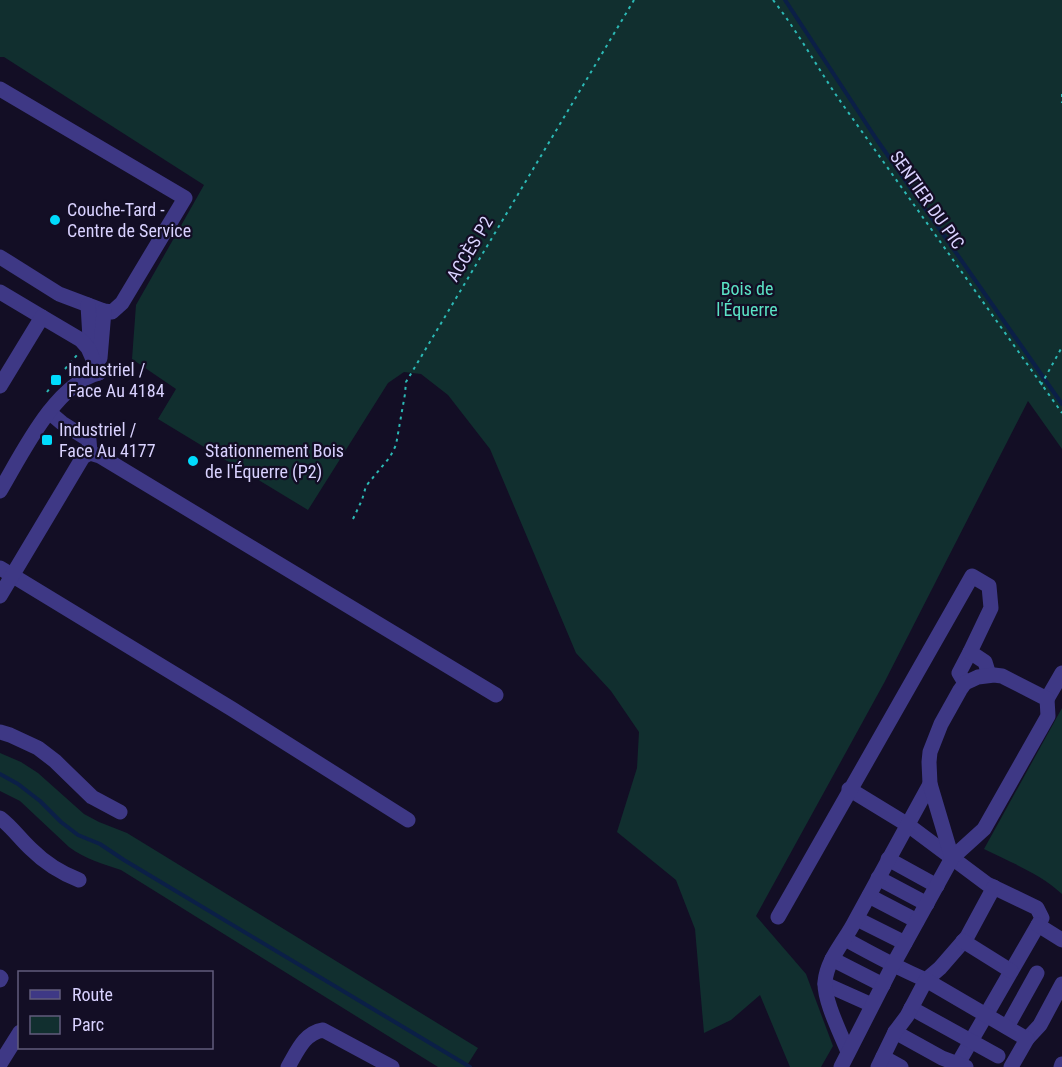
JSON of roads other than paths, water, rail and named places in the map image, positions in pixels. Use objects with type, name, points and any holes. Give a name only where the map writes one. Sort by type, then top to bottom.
[{"type":"street","points":[[0,88],[185,198],[122,303],[112,312],[59,294],[0,257]]},
{"type":"street","points":[[0,292],[81,340],[88,348],[99,373]]},
{"type":"street","points":[[88,305],[90,338],[99,373]]},
{"type":"street","points":[[99,373],[104,311]]},
{"type":"street","points":[[0,386],[42,317]]},
{"type":"street","points":[[2,484],[58,399],[74,385],[99,373]]},
{"type":"street","points":[[49,412],[89,440],[90,453]]},
{"type":"street","points":[[0,596],[6,572],[83,457],[90,453]]},
{"type":"street","points":[[90,453],[110,462],[496,695]]},
{"type":"street","points":[[6,572],[210,695],[408,820]]},
{"type":"street","points":[[778,917],[972,576],[989,586],[991,608],[959,673],[965,683]]},
{"type":"street","points":[[970,652],[985,662],[989,675]]},
{"type":"street","points":[[841,1067],[894,963],[952,858],[984,829],[1048,716],[1047,699],[1062,673]]},
{"type":"street","points":[[952,858],[930,784],[929,762],[933,742],[960,690],[965,683],[978,677],[994,675],[1009,679],[1047,699]]},
{"type":"street","points":[[0,732],[38,748],[92,797],[120,812]]},
{"type":"street","points":[[848,1052],[826,995],[827,973],[832,959],[857,919],[930,784]]},
{"type":"street","points":[[849,789],[908,825],[994,887],[1037,908],[1042,918],[970,1041],[960,1066],[895,1032]]},
{"type":"street","points":[[0,818],[46,863],[79,880]]},
{"type":"street","points":[[888,859],[937,885]]},
{"type":"street","points":[[878,878],[927,904]]},
{"type":"street","points":[[901,1067],[880,1062],[926,980],[940,968],[963,941],[994,887]]},
{"type":"street","points":[[869,896],[917,921]]},
{"type":"street","points":[[857,919],[905,943]]},
{"type":"street","points":[[1038,924],[1062,940]]},
{"type":"street","points":[[845,939],[926,980],[1027,1039]]},
{"type":"street","points":[[963,941],[1011,971]]},
{"type":"street","points":[[832,959],[883,985]]},
{"type":"street","points":[[1007,1027],[1037,973]]},
{"type":"street","points":[[825,984],[872,1005]]},
{"type":"street","points":[[1011,1067],[1027,1039],[1040,1026],[1062,984]]},
{"type":"street","points":[[911,1008],[998,1056]]},
{"type":"street","points":[[288,1067],[306,1037],[314,1031],[323,1030],[392,1067]]},
{"type":"street","points":[[0,1064],[18,1035]]},
{"type":"waterway","points":[[785,0],[877,140],[1062,404]]},
{"type":"waterway","points":[[0,774],[40,801],[78,835],[100,844],[470,1067]]},
{"type":"place","name":"Couche-Tard - Centre de Service","points":[[55,220]]},
{"type":"place","name":"Industriel / Face Au 4184","points":[[56,380]]},
{"type":"place","name":"Industriel / Face Au 4177","points":[[47,440]]},
{"type":"place","name":"Stationnement Bois de l'Équerre (P2)","points":[[193,461]]},
{"type":"park label","name":"Bois de l'Équerre","points":[[747,299]]}]
